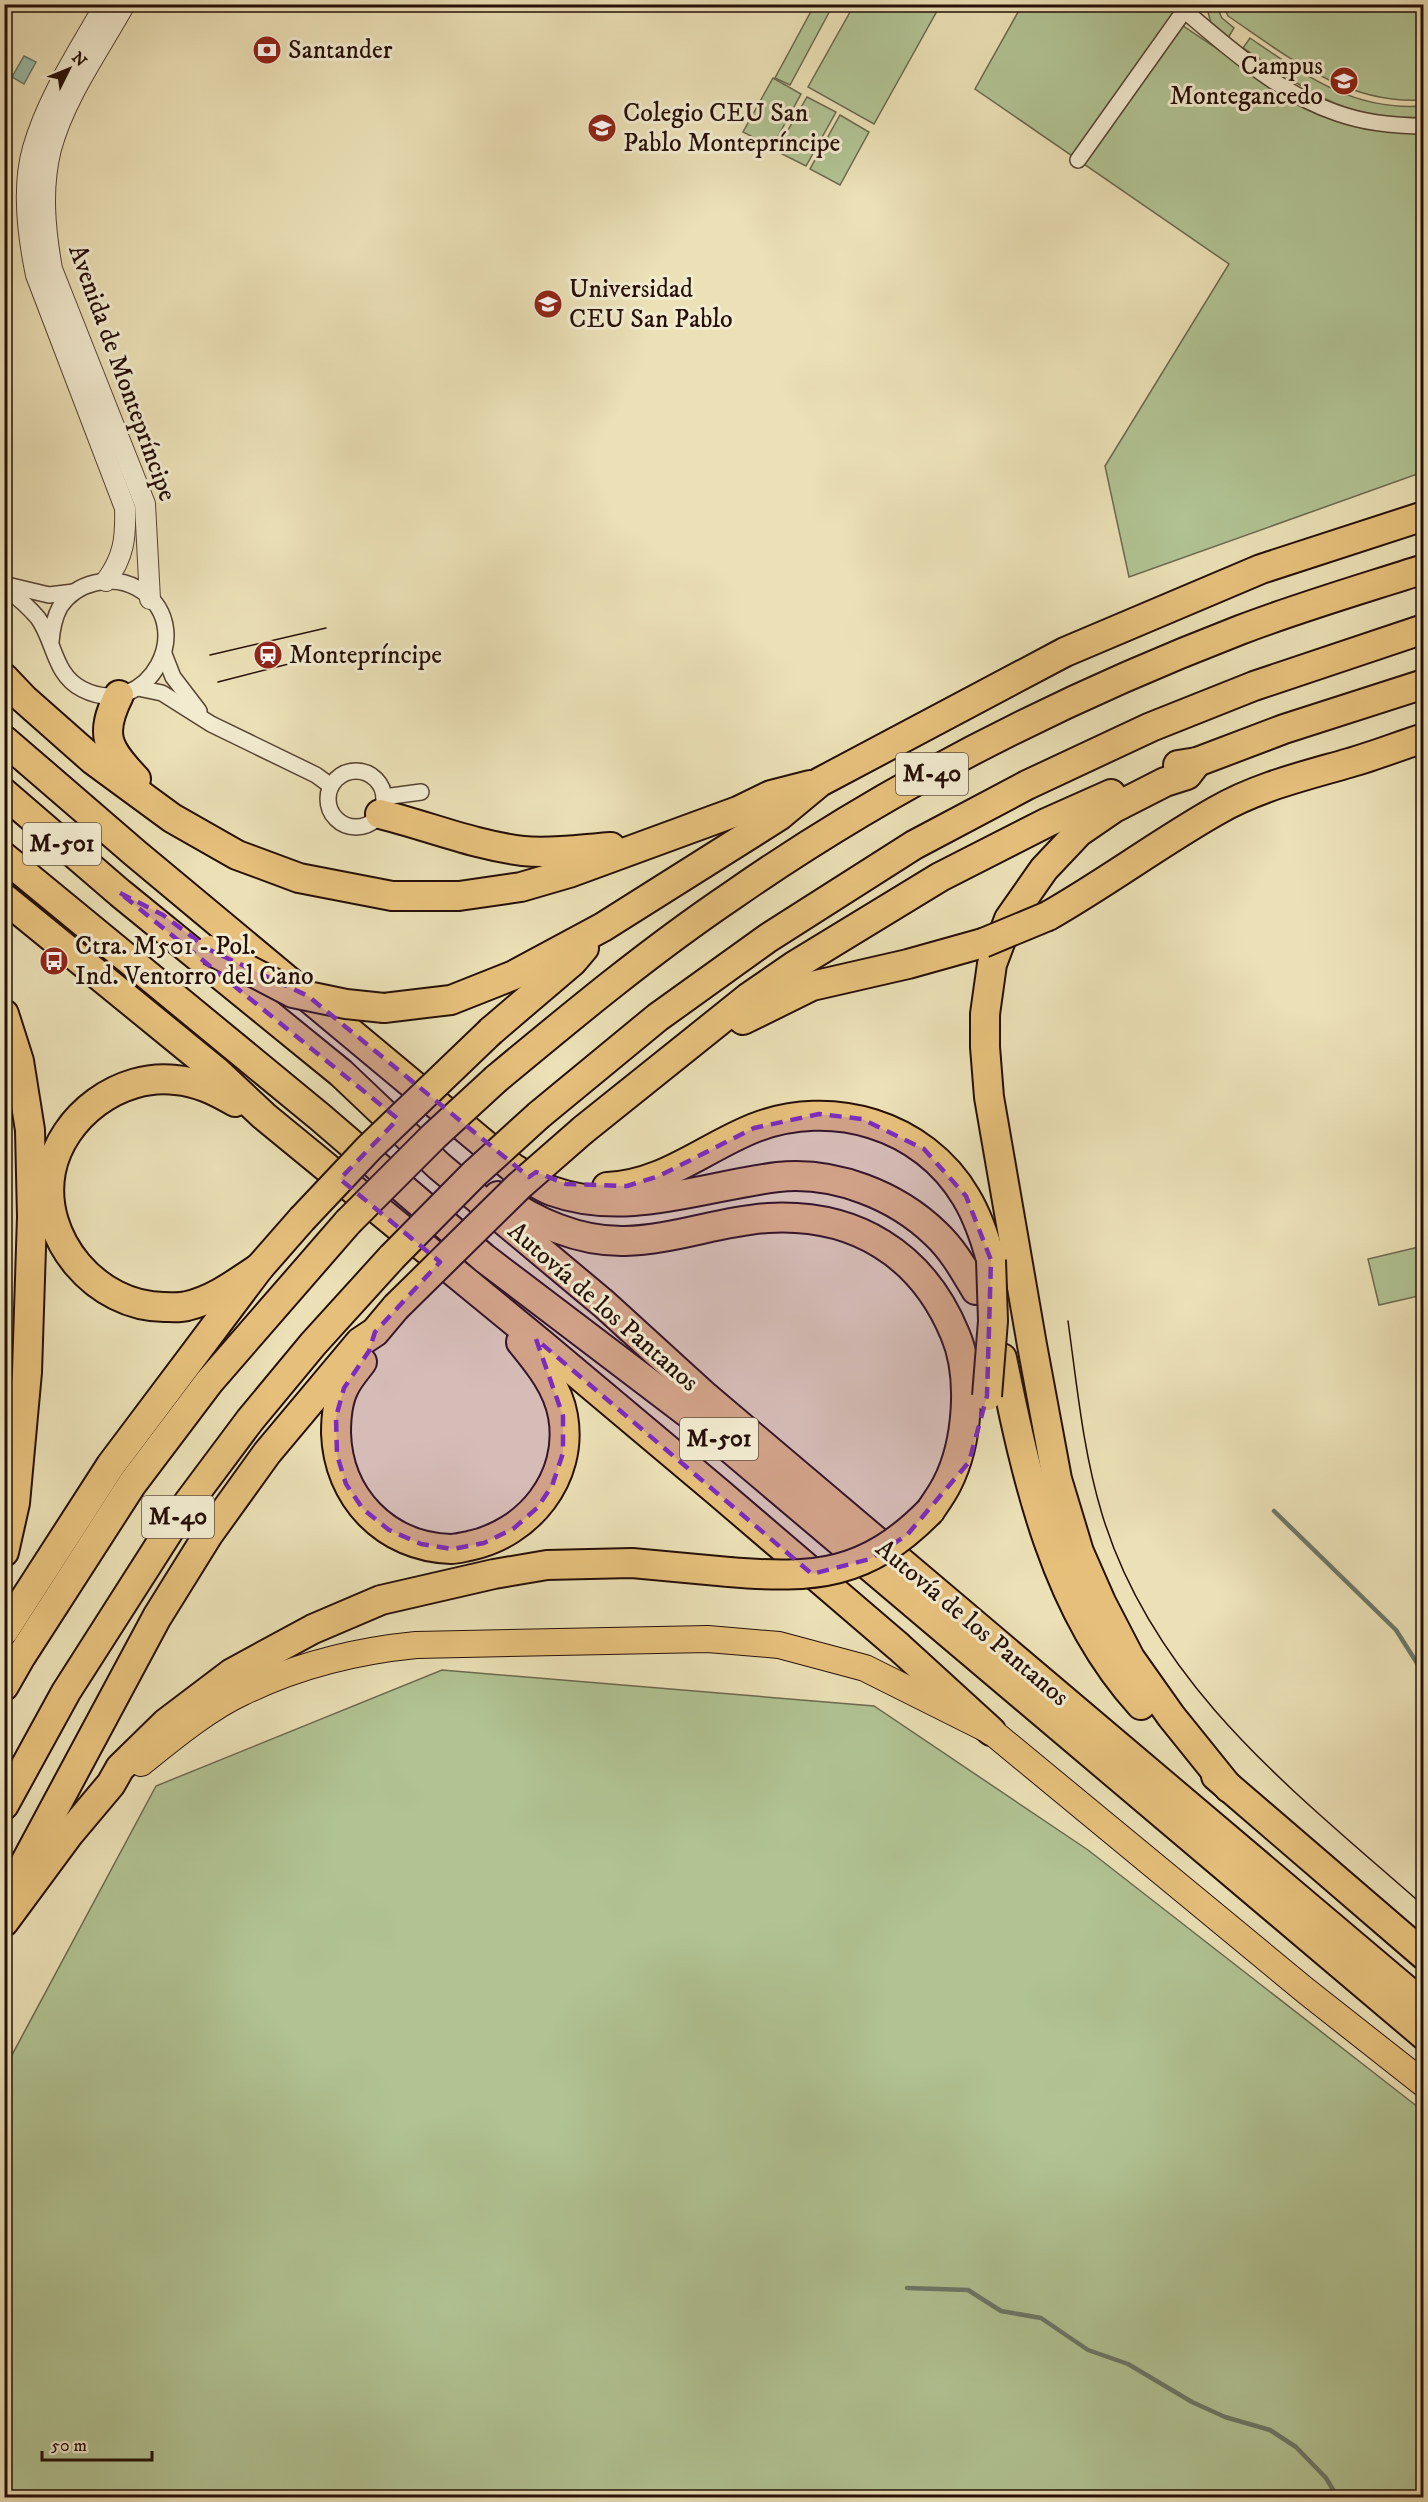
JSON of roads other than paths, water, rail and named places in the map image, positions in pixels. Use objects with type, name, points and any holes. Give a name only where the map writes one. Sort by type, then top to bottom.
[{"type":"highway","points":[[120,893],[163,915],[210,950],[293,993],[346,1004],[384,1008],[452,1000],[514,975],[603,927],[779,816],[820,782],[1065,652],[1261,569],[1424,516]]},
{"type":"highway","name":"M-40","points":[[4,1686],[132,1484],[209,1382],[348,1222],[434,1136],[496,1079],[625,972],[734,894],[884,800],[1002,736],[1120,679],[1243,629],[1424,569]]},
{"type":"highway","name":"M-40","points":[[4,1805],[66,1692],[179,1515],[250,1420],[313,1344],[392,1257],[474,1174],[538,1114],[658,1017],[740,958],[914,845],[1027,785],[1151,727],[1254,686],[1424,629]]},
{"type":"highway","points":[[4,678],[24,699],[93,760],[172,818],[237,855],[299,878],[392,896],[459,896],[521,887],[569,873],[738,811],[771,795],[820,782]]},
{"type":"highway","points":[[4,1907],[14,1881],[157,1617],[208,1535],[282,1436],[360,1342],[375,1332],[396,1307],[519,1186],[583,1130],[749,997],[794,966],[939,877],[1047,822],[1182,763],[1197,762],[1284,729],[1424,684]]},
{"type":"highway","points":[[129,692],[110,714],[107,735],[116,758],[172,818]]},
{"type":"highway","points":[[677,1055],[759,1011],[812,986],[908,964],[983,943],[1048,916],[1095,889],[1216,810],[1262,789],[1305,774],[1424,738]]},
{"type":"highway","points":[[4,740],[135,853],[513,1168],[551,1191],[591,1201],[640,1202],[779,1177],[824,1178],[875,1193],[909,1212],[937,1234],[960,1263],[976,1290]]},
{"type":"highway","points":[[1197,762],[1187,775],[1165,782],[1114,808],[1079,832],[1044,868],[1010,919],[992,964],[985,1014],[984,1047],[991,1108],[1042,1401],[1057,1479],[1079,1552],[1101,1602],[1130,1658],[1171,1716],[1229,1788]]},
{"type":"highway","name":"Autovía de los Pantanos","points":[[4,793],[120,893],[341,1073],[440,1166],[604,1304],[706,1397],[1424,2005]]},
{"type":"highway","points":[[382,806],[481,844],[525,851],[646,844]]},
{"type":"highway","name":"Autovía de los Pantanos","points":[[4,856],[320,1117],[484,1258],[692,1416],[1424,2036]]},
{"type":"highway","points":[[4,897],[216,1071],[264,1116],[718,1492],[899,1647],[991,1731],[1306,1991],[1424,2084]]},
{"type":"highway","points":[[4,1632],[111,1465],[259,1268],[302,1219],[394,1124],[491,1031],[573,961],[603,927]]},
{"type":"highway","points":[[4,1552],[15,1503],[26,1383],[32,1217],[30,1130],[19,1061],[5,1015]]},
{"type":"highway","points":[[341,1073],[446,1158],[520,1212],[566,1232],[597,1239],[625,1241],[674,1235],[767,1218],[803,1218],[835,1224],[867,1235],[896,1253],[924,1279],[945,1309],[959,1341],[966,1378],[966,1419],[948,1483]]},
{"type":"highway","points":[[259,1268],[216,1296],[185,1307],[148,1307],[115,1296],[90,1279],[67,1252],[56,1226],[50,1202],[51,1171],[63,1142],[81,1114],[112,1092],[144,1081],[174,1079],[202,1084],[264,1116]]},
{"type":"highway","points":[[4,1922],[69,1834],[111,1784],[120,1768],[165,1723],[232,1673],[286,1642],[381,1600],[494,1574],[547,1565],[632,1563],[764,1575],[822,1574],[870,1559],[907,1535],[930,1511],[948,1483],[969,1462],[987,1396],[993,1321],[991,1260],[976,1215],[966,1196],[946,1170],[924,1149],[906,1138],[862,1119],[819,1114],[754,1128],[659,1176],[627,1186],[600,1188],[566,1184],[528,1168],[470,1130]]},
{"type":"highway","points":[[375,1332],[369,1351],[344,1388],[336,1417],[337,1455],[346,1484],[363,1509],[389,1530],[421,1544],[452,1549],[484,1543],[513,1529],[537,1508],[552,1486],[563,1453],[563,1416],[550,1380],[502,1313]]},
{"type":"highway","points":[[1002,1358],[1033,1497],[1064,1580],[1083,1621],[1105,1659],[1134,1697],[1170,1736],[1424,1955]]},
{"type":"highway","points":[[111,1784],[177,1734],[241,1692],[313,1663],[369,1650],[416,1645],[708,1639],[779,1646],[865,1668],[991,1731]]},
{"type":"street","name":"Avenida de Montepríncipe","points":[[106,581],[116,567],[124,548],[125,507],[36,275],[29,244],[26,206],[32,150],[45,113],[65,73],[111,7]]},
{"type":"street","name":"Avenida de Montepríncipe","points":[[111,7],[61,121],[51,150],[44,207],[46,238],[52,269],[145,504],[150,599]]},
{"type":"street","points":[[1078,160],[1187,8],[1231,50],[1273,79],[1322,107],[1370,122],[1424,126]]},
{"type":"street","points":[[51,642],[53,623],[61,606],[74,592],[89,584],[106,581],[122,582],[137,588],[150,599],[162,618],[166,636],[164,654],[150,679],[129,692]]},
{"type":"street","points":[[4,586],[49,595],[74,592]]},
{"type":"street","points":[[4,586],[38,618],[51,642],[56,661],[67,678],[82,689],[100,695],[129,692],[162,693],[211,724],[316,775],[331,786]]},
{"type":"street","points":[[164,654],[172,677],[211,724]]},
{"type":"street","points":[[382,806],[381,787],[374,778],[353,771],[340,776],[331,786],[327,800],[332,814],[342,824],[356,828],[370,824],[382,806],[421,792]]},
{"type":"waterway","points":[[1274,1511],[1396,1630],[1424,1674]]},
{"type":"waterway","points":[[907,2288],[968,2290],[1001,2311],[1041,2318],[1088,2350],[1128,2364],[1192,2402],[1225,2417],[1270,2430],[1296,2447],[1326,2478],[1338,2498]]},
{"type":"tram line","points":[[210,655],[326,628]]},
{"type":"tram line","points":[[218,682],[332,653]]},
{"type":"tram line","points":[[1068,1321],[1085,1442],[1095,1490],[1125,1576],[1156,1632],[1193,1684],[1234,1732],[1327,1821],[1424,1906]]},
{"type":"place","name":"Santander","points":[[267,50]]},
{"type":"place","name":"Campus Montegancedo","points":[[1344,81]]},
{"type":"place","name":"Colegio CEU San Pablo Montepríncipe","points":[[602,128]]},
{"type":"place","name":"Universidad CEU San Pablo","points":[[548,304]]},
{"type":"place","name":"Montepríncipe","points":[[268,655]]},
{"type":"place","name":"Ctra. M501 - Pol. Ind. Ventorro del Cano","points":[[54,961]]}]
